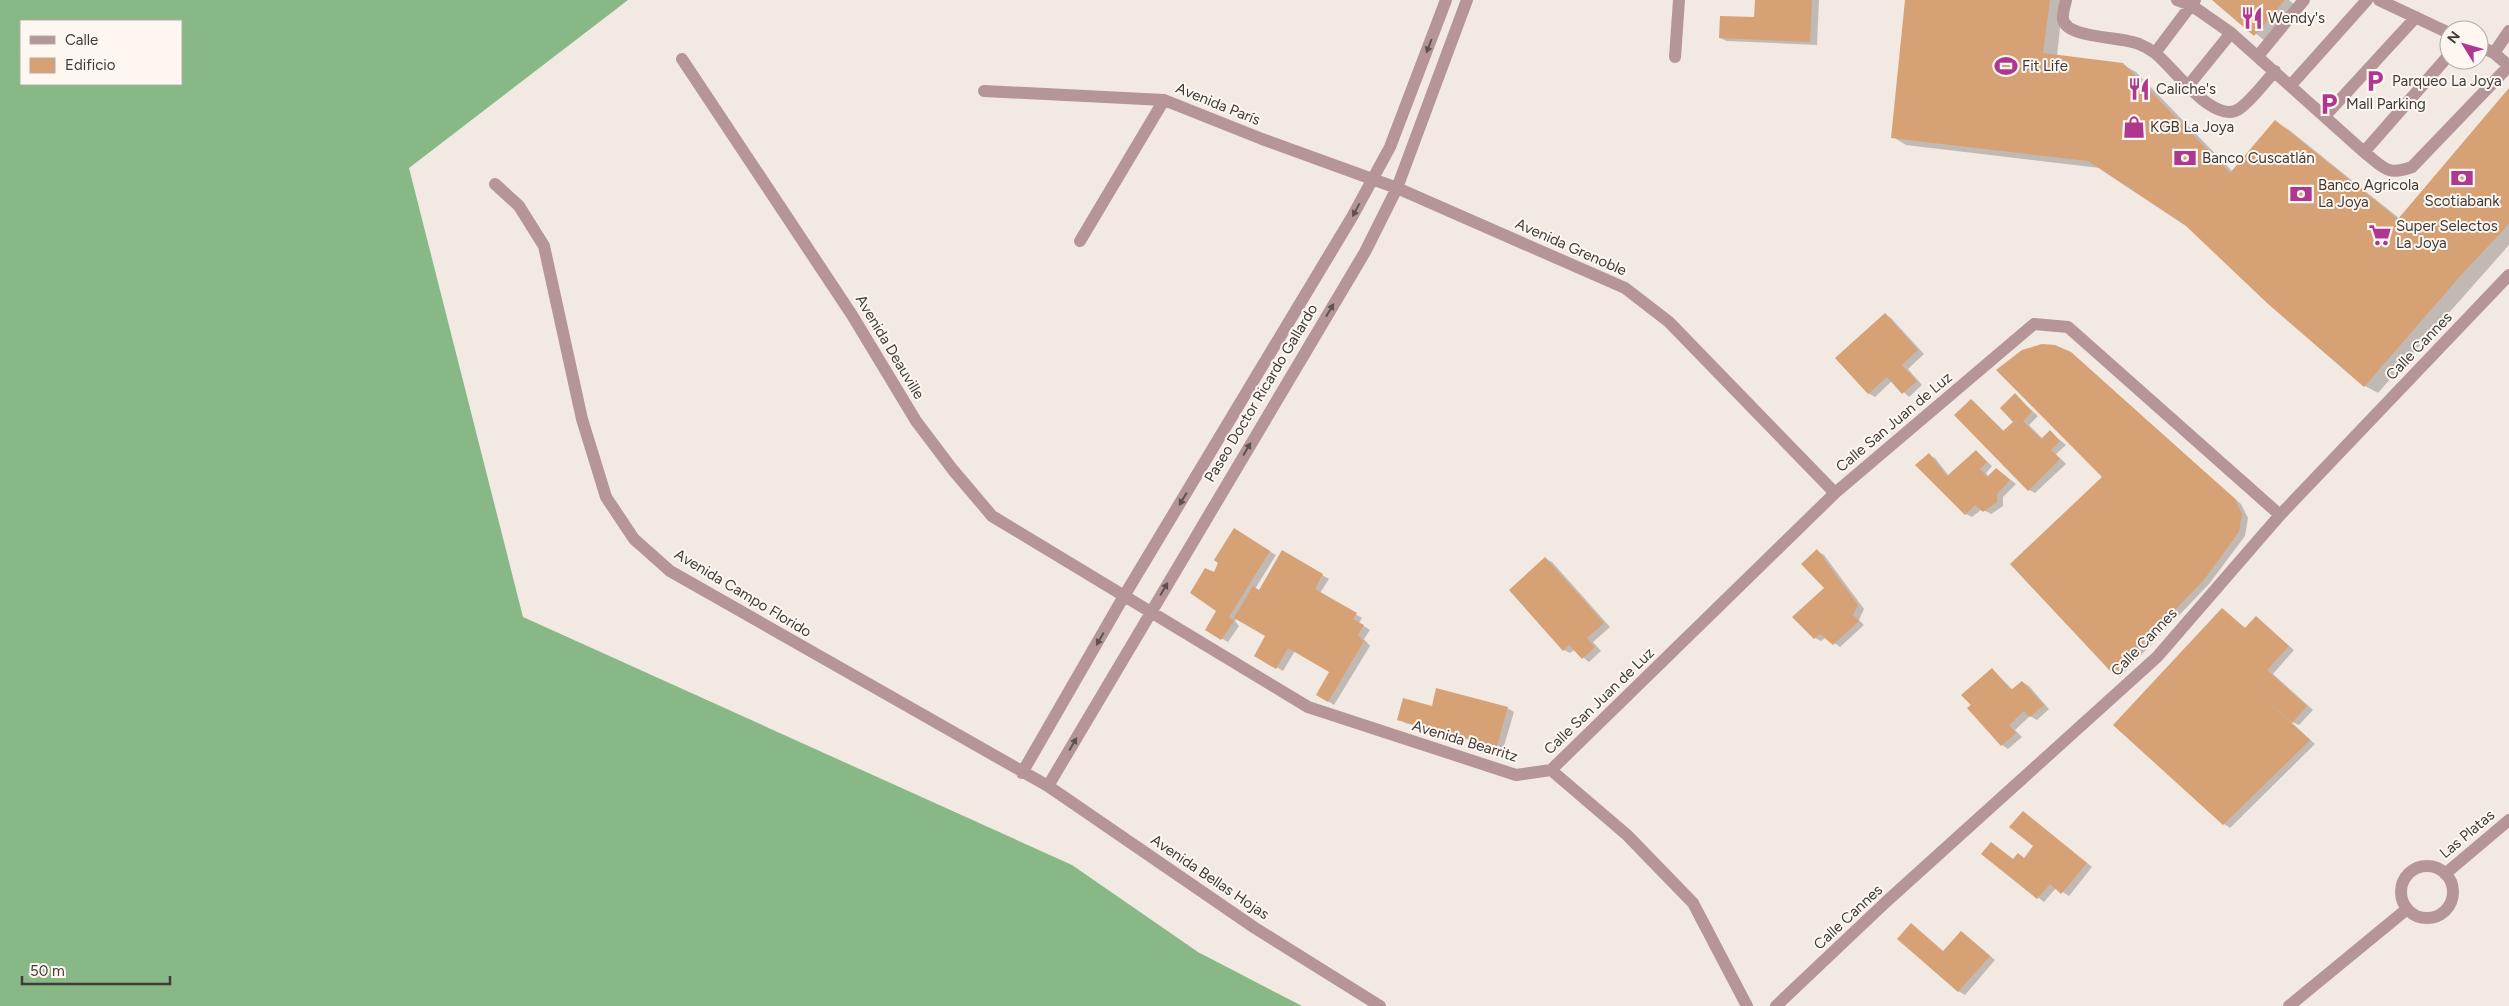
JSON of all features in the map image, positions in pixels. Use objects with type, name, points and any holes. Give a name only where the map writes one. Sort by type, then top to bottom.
[{"type":"street","name":"Paseo Doctor Ricardo Gallardo","points":[[1022,773],[1124,596],[1352,217],[1390,147],[1446,0]]},
{"type":"street","name":"Paseo Doctor Ricardo Gallardo","points":[[1048,786],[1365,252],[1397,188],[1467,0]]},
{"type":"street","points":[[1675,57],[1679,0]]},
{"type":"street","points":[[2066,0],[2063,19],[2074,32],[2124,39],[2137,43],[2155,53],[2206,103],[2228,113],[2238,110],[2275,71]]},
{"type":"street","points":[[2177,0],[2193,2],[2232,33],[2364,152],[2391,171],[2397,172],[2412,167],[2509,66],[2489,51]]},
{"type":"street","points":[[2258,56],[2304,0]]},
{"type":"street","points":[[2291,85],[2367,0]]},
{"type":"street","points":[[2379,0],[2439,28]]},
{"type":"street","points":[[2155,53],[2193,2]]},
{"type":"street","points":[[2325,116],[2416,17]]},
{"type":"street","points":[[2494,53],[2509,31]]},
{"type":"street","points":[[2188,86],[2232,33]]},
{"type":"street","name":"Avenida Deauville","points":[[682,60],[852,315],[916,421],[953,470],[992,516],[1124,596]]},
{"type":"street","points":[[2364,152],[2439,66]]},
{"type":"street","name":"Avenida París","points":[[984,91],[1164,100],[1262,139],[1373,178]]},
{"type":"street","points":[[1080,241],[1164,100]]},
{"type":"street","name":"Avenida Grenoble","points":[[1373,178],[1625,288],[1669,322],[1835,493]]},
{"type":"street","name":"Avenida Campo Florido","points":[[495,184],[520,206],[544,246],[553,296],[590,445],[606,497],[634,539],[670,571],[1022,773]]},
{"type":"street","name":"Calle Cannes","points":[[1776,1006],[1887,902],[2157,657],[2280,514],[2509,275]]},
{"type":"street","name":"Calle San Juan de Luz","points":[[1551,770],[1835,493],[2034,324],[2068,327],[2280,514]]},
{"type":"street","name":"Avenida Bearritz","points":[[1124,596],[1308,707],[1516,776],[1551,770]]},
{"type":"street","points":[[1551,770],[1627,835],[1693,903],[1747,1006]]},
{"type":"street","name":"Avenida Bellas Hojas","points":[[1022,773],[1048,786],[1255,928],[1380,1006]]},
{"type":"street","name":"Las Platas","points":[[2445,874],[2509,820]]},
{"type":"street","points":[[2430,866],[2445,874],[2450,881],[2452,897],[2444,911],[2437,916],[2421,918],[2407,909],[2402,902],[2402,884],[2412,870],[2430,866]]},
{"type":"street","points":[[2289,1006],[2407,909]]},
{"type":"green space","points":[[0,0],[628,0],[409,168],[523,617],[1072,865],[1198,952],[1302,1006],[0,1006]]},
{"type":"building","points":[[1755,0],[1812,0],[1810,42],[1719,38],[1720,16],[1754,17]]},
{"type":"building","points":[[1905,0],[2050,0],[2043,53],[2123,63],[2230,173],[2275,120],[2398,219],[2509,88],[2509,224],[2462,274],[2364,387],[2267,303],[2186,226],[2088,161],[1891,138]]},
{"type":"building","name":"Wendy's","points":[[2212,0],[2285,0],[2254,36]]},
{"type":"building","points":[[1885,313],[1918,350],[1902,365],[1917,381],[1902,394],[1887,377],[1868,394],[1835,358]]},
{"type":"building","points":[[2042,344],[2055,345],[2071,352],[2235,499],[2242,514],[2239,532],[2203,581],[2113,674],[2010,564],[2102,477],[1996,370],[2022,350]]},
{"type":"building","points":[[2015,393],[2032,412],[2023,421],[2041,439],[2050,430],[2060,441],[2051,450],[2060,459],[2028,491],[1954,415],[1971,399],[2003,431],[2013,422],[2000,408]]},
{"type":"building","points":[[1976,450],[1987,462],[1980,469],[1987,477],[1996,468],[2010,480],[1997,494],[1997,502],[1983,512],[1975,505],[1965,515],[1915,465],[1929,453],[1947,476]]},
{"type":"building","points":[[1234,528],[1270,551],[1229,617],[1234,621],[1221,640],[1205,630],[1216,611],[1190,593],[1205,568],[1214,572],[1218,563],[1214,560]]},
{"type":"building","points":[[1817,549],[1858,605],[1853,615],[1859,621],[1833,645],[1820,634],[1814,639],[1792,617],[1824,588],[1801,564]]},
{"type":"building","points":[[1282,550],[1323,574],[1315,589],[1357,613],[1353,619],[1364,625],[1358,635],[1364,641],[1328,702],[1316,695],[1329,672],[1288,648],[1276,669],[1254,656],[1265,636],[1234,618],[1253,586],[1259,590]]},
{"type":"building","points":[[1545,557],[1604,623],[1587,638],[1595,647],[1582,659],[1569,645],[1563,651],[1509,590]]},
{"type":"building","points":[[2222,608],[2245,628],[2256,616],[2289,646],[2267,670],[2307,706],[2292,723],[2259,694],[2310,740],[2223,825],[2113,725]]},
{"type":"building","points":[[1992,668],[2011,690],[2022,681],[2044,705],[2030,717],[2024,711],[2009,725],[2016,733],[2001,746],[1967,708],[1971,705],[1961,695]]},
{"type":"building","points":[[1436,688],[1508,707],[1497,746],[1397,720],[1403,698],[1432,706]]},
{"type":"building","points":[[2023,811],[2087,863],[2061,894],[2050,884],[2037,899],[1981,854],[1991,842],[2013,859],[2018,853],[2024,858],[2033,846],[2009,827]]},
{"type":"building","points":[[1911,923],[1943,951],[1961,931],[1990,956],[1958,992],[1897,939]]},
{"type":"place","name":"Wendy's","points":[[2252,18]]},
{"type":"place","name":"Fit Life","points":[[2006,66]]},
{"type":"place","name":"Parqueo La Joya","points":[[2375,81]]},
{"type":"place","name":"Caliche's","points":[[2139,89]]},
{"type":"place","name":"Mall Parking","points":[[2329,104]]},
{"type":"place","name":"KGB La Joya","points":[[2134,127]]},
{"type":"place","name":"Banco Cuscatlán","points":[[2185,158]]},
{"type":"place","name":"Scotiabank","points":[[2462,178]]},
{"type":"place","name":"Banco Agricola La Joya","points":[[2301,194]]},
{"type":"place","name":"Super Selectos La Joya","points":[[2380,235]]}]
